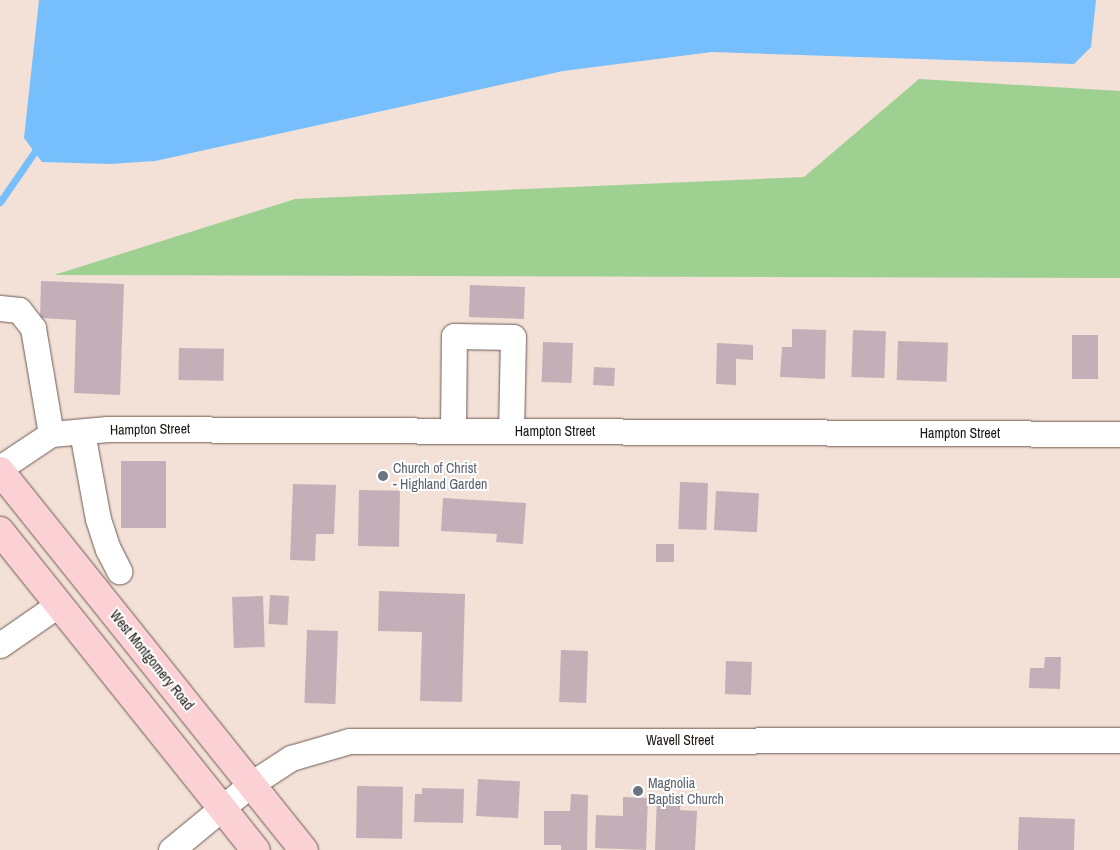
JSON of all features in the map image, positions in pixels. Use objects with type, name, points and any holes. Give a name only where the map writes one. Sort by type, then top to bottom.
[{"type":"main road","name":"West Montgomery Road","points":[[0,471],[304,850]]},
{"type":"main road","points":[[0,531],[256,850]]},
{"type":"street","points":[[0,308],[19,310],[33,328],[51,434]]},
{"type":"street","points":[[453,430],[454,336],[513,337],[511,430]]},
{"type":"street","name":"Hampton Street","points":[[0,468],[51,434],[170,428],[1120,434]]},
{"type":"street","points":[[80,571],[114,560],[98,519],[82,432]]},
{"type":"street","points":[[0,645],[59,604]]},
{"type":"street","name":"Wavell Street","points":[[171,850],[251,784],[291,758],[349,741],[1120,740]]},
{"type":"green space","points":[[919,79],[1120,91],[1120,278],[54,275],[295,199],[804,177]]},
{"type":"water","points":[[39,0],[1096,0],[1091,47],[1074,64],[712,52],[563,71],[155,161],[110,164],[42,162],[24,138]]},
{"type":"building","points":[[41,281],[124,284],[120,395],[74,393],[76,320],[40,318]]},
{"type":"building","points":[[470,285],[525,287],[524,319],[469,317]]},
{"type":"building","points":[[792,329],[826,330],[825,379],[780,377],[782,347],[792,347]]},
{"type":"building","points":[[853,330],[886,331],[884,378],[851,377]]},
{"type":"building","points":[[1072,335],[1098,335],[1098,379],[1072,379]]},
{"type":"building","points":[[898,341],[948,343],[947,382],[897,380]]},
{"type":"building","points":[[543,342],[573,343],[572,383],[542,382]]},
{"type":"building","points":[[717,343],[753,345],[753,360],[736,359],[736,385],[716,384]]},
{"type":"building","points":[[179,348],[224,349],[223,381],[178,380]]},
{"type":"building","points":[[594,367],[615,368],[614,386],[593,385]]},
{"type":"building","points":[[121,461],[166,461],[166,528],[121,528]]},
{"type":"building","points":[[680,482],[708,483],[706,530],[678,529]]},
{"type":"building","points":[[293,484],[336,485],[334,534],[316,534],[315,561],[290,560]]},
{"type":"building","points":[[359,490],[400,491],[399,547],[358,546]]},
{"type":"building","points":[[716,491],[759,493],[757,532],[714,530]]},
{"type":"building","points":[[443,498],[526,503],[523,544],[496,542],[497,534],[441,531]]},
{"type":"building","points":[[656,544],[674,544],[674,562],[656,562]]},
{"type":"building","points":[[379,591],[465,594],[462,702],[420,701],[422,632],[378,631]]},
{"type":"building","points":[[270,595],[289,596],[287,625],[268,624]]},
{"type":"building","points":[[263,596],[265,647],[234,648],[232,597]]},
{"type":"building","points":[[307,630],[338,631],[335,704],[304,703]]},
{"type":"building","points":[[561,650],[588,651],[586,703],[559,702]]},
{"type":"building","points":[[1045,657],[1061,657],[1060,689],[1029,688],[1030,668],[1044,668]]},
{"type":"building","points":[[726,661],[752,662],[751,695],[725,694]]},
{"type":"building","points":[[478,779],[520,781],[518,818],[476,816]]},
{"type":"building","points":[[357,786],[403,787],[402,839],[356,838]]},
{"type":"building","points":[[422,788],[464,789],[463,823],[414,822],[415,794],[422,794]]},
{"type":"building","points":[[571,794],[588,795],[587,850],[561,850],[561,845],[544,845],[544,811],[570,811]]},
{"type":"building","points":[[657,796],[681,797],[680,810],[697,811],[695,850],[655,850]]},
{"type":"building","points":[[623,797],[648,798],[646,850],[595,848],[596,815],[623,816]]},
{"type":"building","points":[[1019,817],[1075,819],[1074,850],[1018,850]]},
{"type":"waterway","points":[[0,202],[35,151],[42,148]]},
{"type":"place","name":"Church of Christ - Highland Garden","points":[[383,476]]},
{"type":"place","name":"Magnolia Baptist Church","points":[[638,791]]}]
